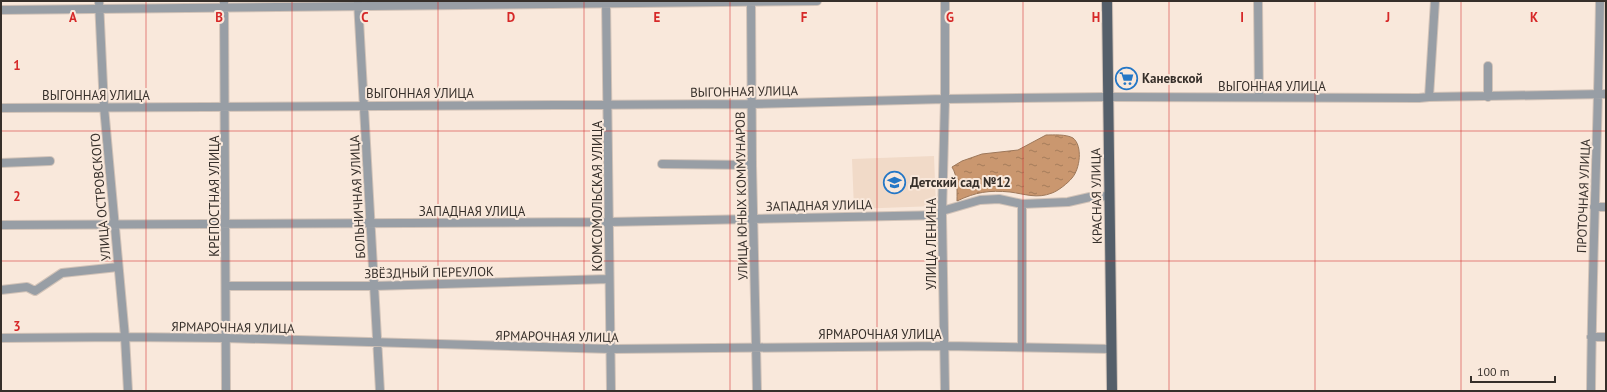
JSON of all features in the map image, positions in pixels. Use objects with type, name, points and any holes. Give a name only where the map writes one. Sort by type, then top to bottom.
[{"type":"main road","name":"КРАСНАЯ УЛИЦА","points":[[1107,1],[1107,97],[1112,391]]},
{"type":"street","points":[[1,10],[99,5],[817,1]]},
{"type":"street","name":"УЛИЦА ЛЕНИНА","points":[[945,1],[945,99],[942,213],[945,391]]},
{"type":"street","points":[[1258,1],[1259,97]]},
{"type":"street","points":[[1429,96],[1435,1]]},
{"type":"street","name":"ПРОТОЧНАЯ УЛИЦА","points":[[1591,391],[1594,207],[1602,94],[1600,1]]},
{"type":"street","name":"КОМСОМОЛЬСКАЯ УЛИЦА","points":[[606,2],[611,391]]},
{"type":"street","name":"УЛИЦА ЮНЫХ КОММУНАРОВ","points":[[751,2],[752,165],[758,391]]},
{"type":"street","name":"БОЛЬНИЧНАЯ УЛИЦА","points":[[358,3],[380,391]]},
{"type":"street","name":"КРЕПОСТНАЯ УЛИЦА","points":[[224,4],[226,391]]},
{"type":"street","name":"УЛИЦА ОСТРОВСКОГО","points":[[99,5],[104,108],[125,337],[128,391]]},
{"type":"street","points":[[1488,66],[1488,97]]},
{"type":"street","name":"ВЫГОННАЯ УЛИЦА","points":[[1,108],[751,104],[1107,97],[1419,98],[1429,96],[1488,97],[1602,94]]},
{"type":"street","points":[[1,163],[50,161]]},
{"type":"street","points":[[662,164],[752,165]]},
{"type":"street","name":"ЗАПАДНАЯ УЛИЦА","points":[[1,225],[609,222],[753,219],[942,213],[980,200],[999,199],[1022,204],[1068,202],[1090,197],[1109,196]]},
{"type":"street","points":[[1022,204],[1022,347]]},
{"type":"street","points":[[1594,207],[1606,207]]},
{"type":"street","points":[[1,290],[27,287],[35,291],[62,273],[118,267]]},
{"type":"street","name":"ЗВЁЗДНЫЙ ПЕРЕУЛОК","points":[[226,286],[374,286],[609,279]]},
{"type":"street","points":[[1591,337],[1606,337]]},
{"type":"street","name":"ЯРМАРОЧНАЯ УЛИЦА","points":[[1,338],[225,338],[611,349],[944,346],[1112,349]]},
{"type":"shaded area","name":"Детский сад №12","points":[[934,156],[936,206],[854,209],[852,159]]},
{"type":"water","points":[[1046,135],[1060,135],[1073,138],[1078,146],[1079,158],[1077,169],[1072,178],[1063,187],[1047,195],[1041,196],[996,191],[977,194],[957,201],[956,179],[952,167],[962,161],[982,154],[1018,150]]},
{"type":"place","name":"Каневской","points":[[1127,78]]},
{"type":"place","name":"Детский сад №12","points":[[894,182]]}]
